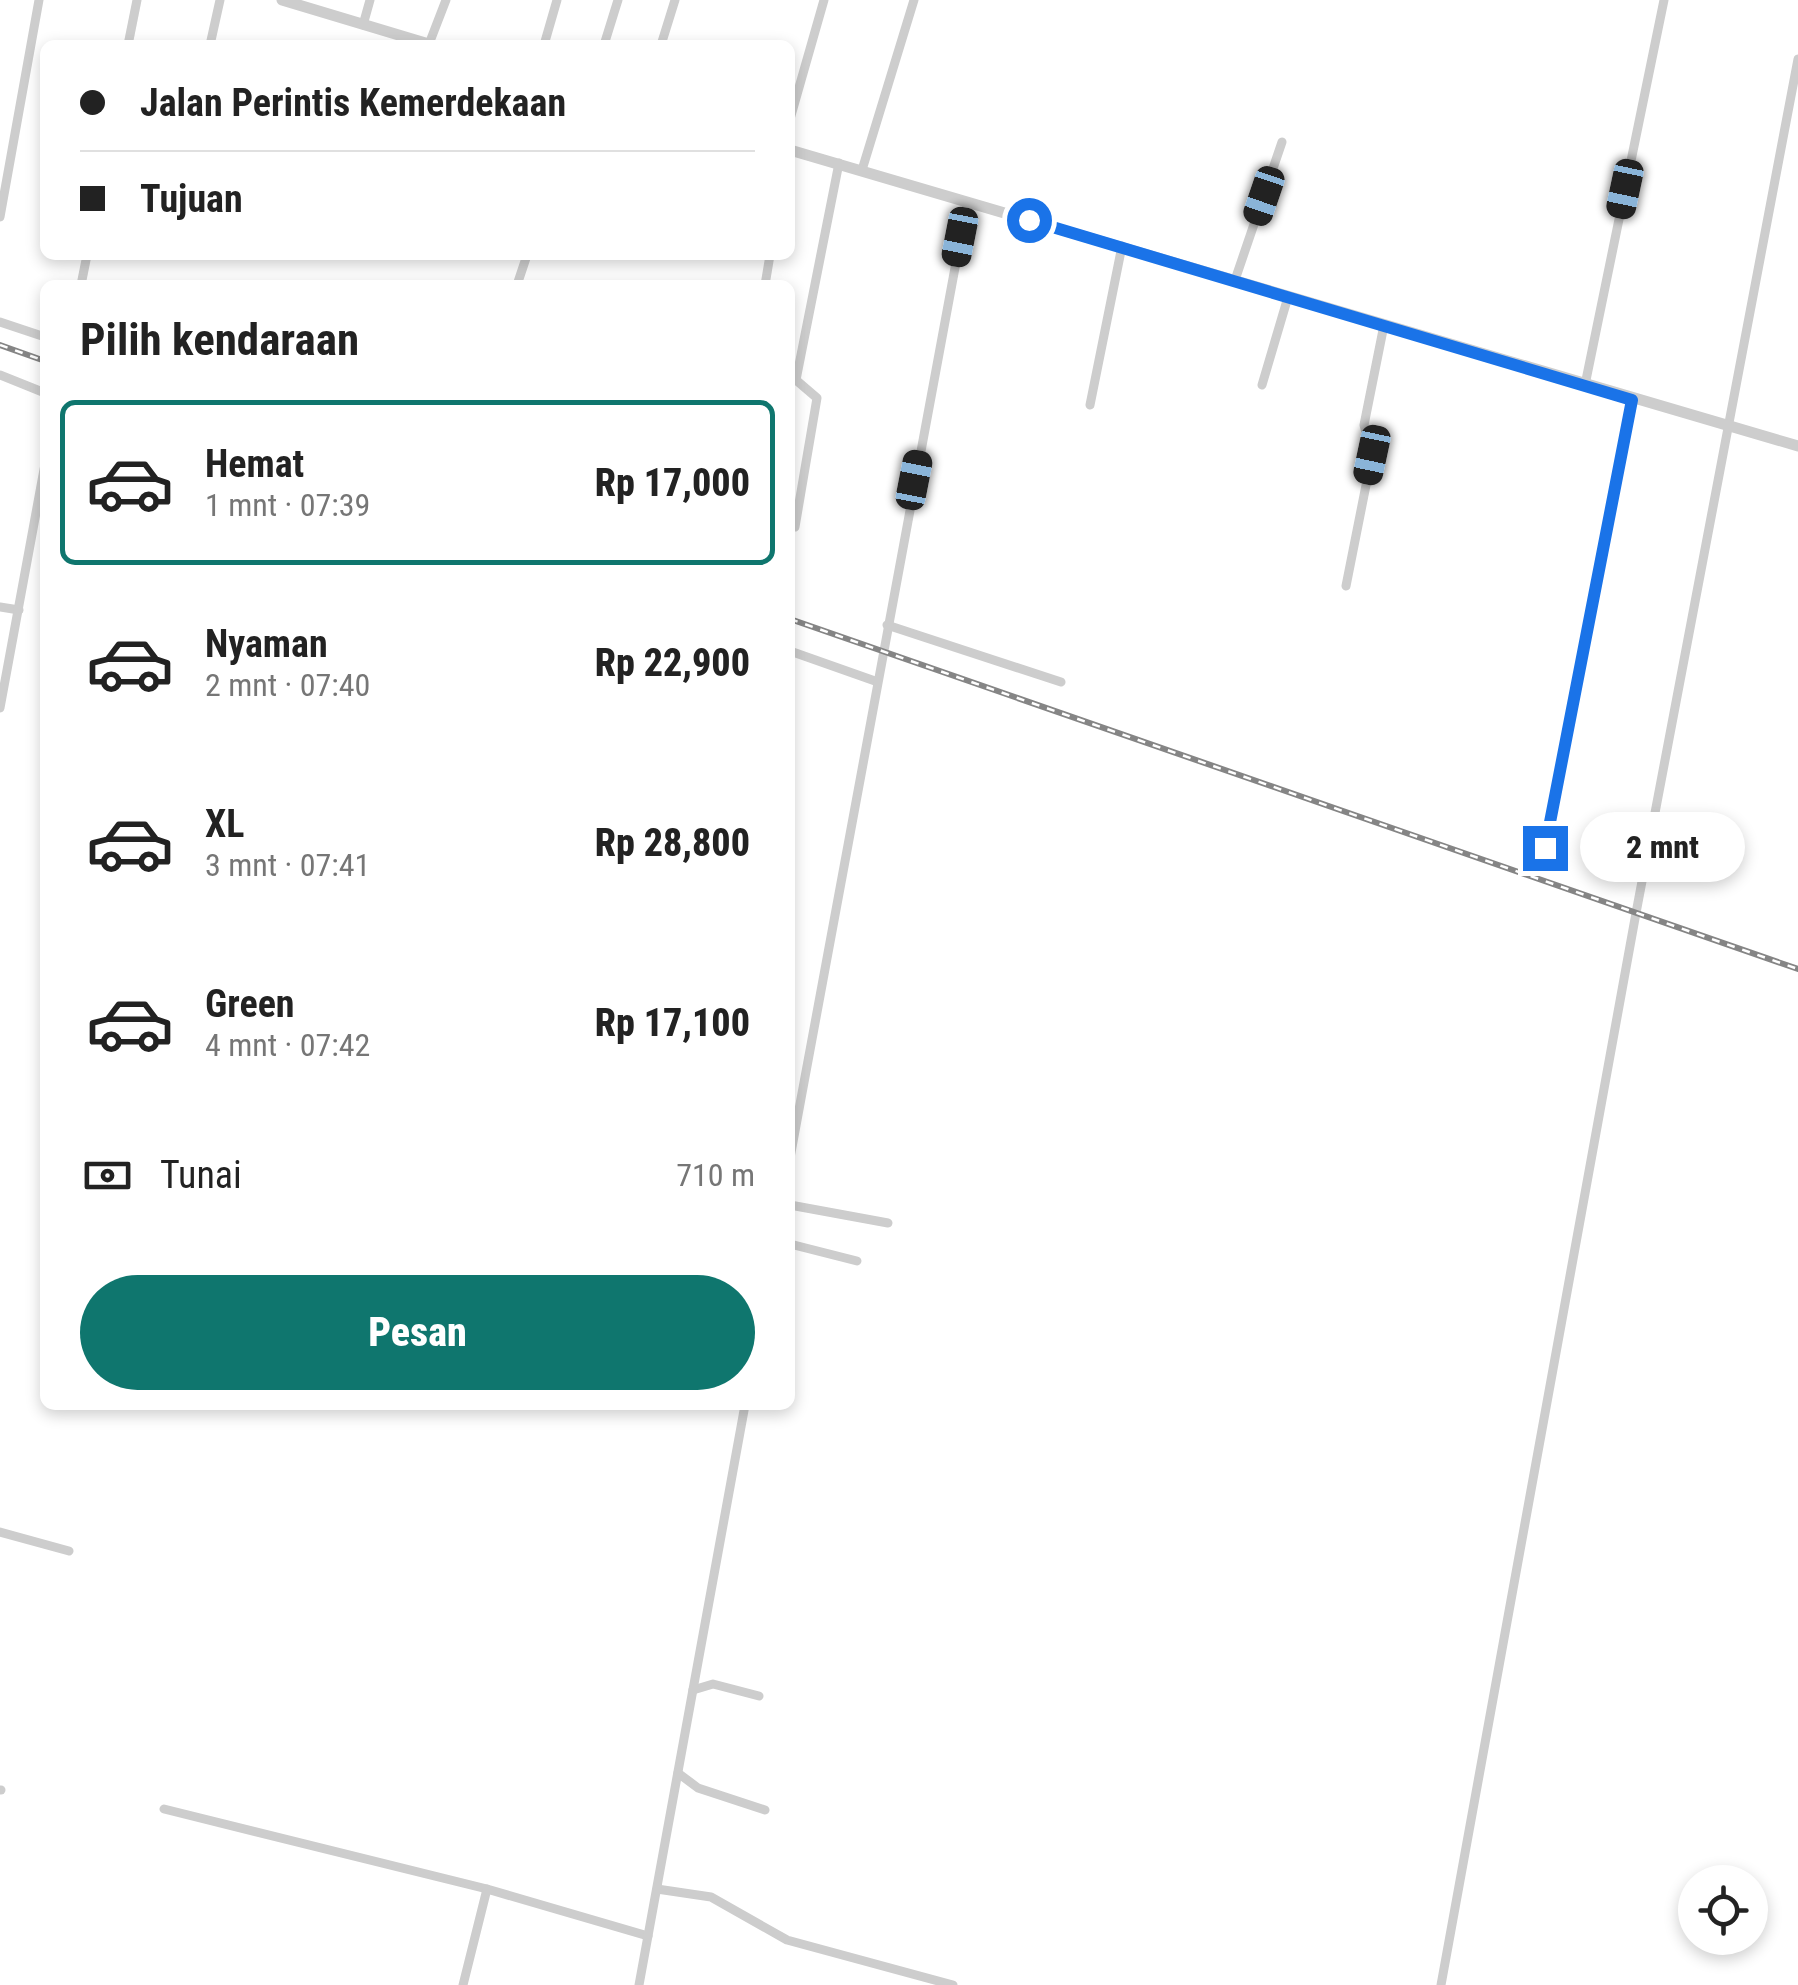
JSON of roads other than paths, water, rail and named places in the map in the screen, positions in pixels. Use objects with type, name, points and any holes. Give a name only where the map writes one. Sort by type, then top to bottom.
[{"type":"street","points":[[0,218],[39,0]]},
{"type":"street","points":[[129,40],[138,0]]},
{"type":"street","points":[[211,40],[220,0]]},
{"type":"street","points":[[282,0],[416,40]]},
{"type":"street","points":[[362,25],[370,0]]},
{"type":"street","points":[[431,40],[446,0]]},
{"type":"street","points":[[545,40],[557,0]]},
{"type":"street","points":[[606,40],[618,0]]},
{"type":"street","points":[[662,40],[674,0]]},
{"type":"street","points":[[795,102],[824,0]]},
{"type":"street","points":[[862,170],[914,0]]},
{"type":"street","points":[[1585,385],[1664,0]]},
{"type":"street","points":[[1441,1985],[1636,913],[1798,58]]},
{"type":"street","points":[[1235,280],[1282,142]]},
{"type":"street","points":[[795,152],[1798,446]]},
{"type":"street","points":[[795,527],[817,400],[815,392],[796,378],[839,162]]},
{"type":"street","points":[[795,1130],[966,202]]},
{"type":"street","points":[[1090,406],[1122,246]]},
{"type":"street","points":[[1262,385],[1288,297]]},
{"type":"street","points":[[0,322],[40,335]]},
{"type":"street","points":[[1346,586],[1372,455],[1364,425],[1384,325]]},
{"type":"street","points":[[0,375],[40,391]]},
{"type":"street","points":[[1545,848],[1632,400]]},
{"type":"street","points":[[0,708],[40,491]]},
{"type":"street","points":[[0,606],[18,610]]},
{"type":"street","points":[[886,626],[1060,682]]},
{"type":"street","points":[[795,653],[875,681]]},
{"type":"street","points":[[795,1206],[888,1223]]},
{"type":"street","points":[[795,1245],[857,1261]]},
{"type":"street","points":[[639,1985],[744,1410]]},
{"type":"street","points":[[0,1532],[69,1551]]},
{"type":"street","points":[[693,1690],[713,1684],[759,1696]]},
{"type":"street","points":[[678,1773],[698,1788],[765,1810]]},
{"type":"street","points":[[164,1809],[487,1888],[648,1936]]},
{"type":"street","points":[[463,1985],[487,1888]]},
{"type":"street","points":[[657,1889],[711,1897],[787,1940],[953,1985]]},
{"type":"railway","points":[[0,345],[40,359]]},
{"type":"railway","points":[[795,621],[1798,969]]}]
